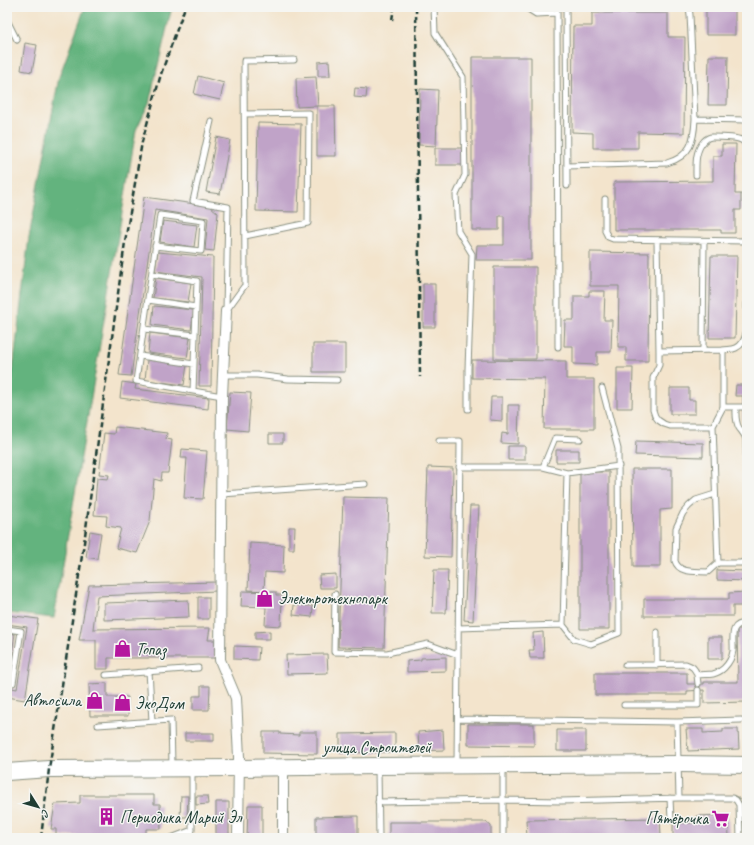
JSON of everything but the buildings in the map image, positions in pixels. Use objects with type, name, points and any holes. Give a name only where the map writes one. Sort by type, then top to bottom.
[{"type":"main road","name":"улица Строителей","points":[[7,772],[49,769],[378,766],[679,764],[747,766]]},
{"type":"street","points":[[226,311],[222,396],[220,660],[236,698],[239,768],[238,838]]},
{"type":"street","points":[[283,767],[283,838]]},
{"type":"lane","points":[[434,7],[435,33],[463,77],[465,175],[456,195],[458,231],[472,254],[468,409]]},
{"type":"lane","points":[[525,7],[536,14],[557,10],[558,347]]},
{"type":"lane","points":[[566,7],[568,186]]},
{"type":"lane","points":[[567,166],[667,163],[673,161],[689,149],[693,140],[695,119],[689,7]]},
{"type":"lane","points":[[7,20],[17,40]]},
{"type":"lane","points":[[226,311],[245,285],[244,60],[294,60]]},
{"type":"lane","points":[[244,114],[309,113],[308,223],[245,236]]},
{"type":"lane","points":[[695,119],[747,120]]},
{"type":"lane","points":[[211,121],[193,200],[228,207],[226,311]]},
{"type":"lane","points":[[696,175],[696,158],[698,150],[707,138],[736,138],[744,142],[747,146]]},
{"type":"lane","points":[[605,199],[605,231],[608,237],[613,239],[747,241]]},
{"type":"lane","points":[[155,246],[201,251],[203,221],[160,215],[155,246],[152,274],[136,381],[222,396]]},
{"type":"lane","points":[[657,240],[659,365],[653,378],[653,410],[658,420],[670,426],[713,426]]},
{"type":"lane","points":[[703,350],[704,240]]},
{"type":"lane","points":[[152,274],[197,281],[193,391]]},
{"type":"lane","points":[[148,300],[196,307]]},
{"type":"lane","points":[[659,351],[723,350],[736,348],[745,338],[747,304]]},
{"type":"lane","points":[[144,328],[195,335]]},
{"type":"lane","points":[[718,563],[713,426],[723,407],[723,350]]},
{"type":"lane","points":[[140,356],[194,364]]},
{"type":"lane","points":[[223,375],[257,375],[288,379],[337,380]]},
{"type":"lane","points":[[567,473],[564,626],[574,639],[592,644],[619,633],[618,449],[602,388]]},
{"type":"lane","points":[[723,407],[743,407]]},
{"type":"lane","points":[[736,407],[737,424],[744,433],[746,440],[747,484]]},
{"type":"lane","points":[[543,467],[555,438],[580,439]]},
{"type":"lane","points":[[439,441],[460,441],[457,766]]},
{"type":"lane","points":[[459,467],[543,467],[567,473],[619,466]]},
{"type":"lane","points":[[222,494],[365,484]]},
{"type":"lane","points":[[715,494],[696,500],[688,506],[683,513],[676,528],[676,564],[685,571],[708,572],[718,563],[741,563],[747,560]]},
{"type":"lane","points":[[335,594],[334,652],[387,653],[428,644],[458,655]]},
{"type":"lane","points":[[697,674],[717,673],[725,667],[732,655],[732,633],[739,624],[747,623]]},
{"type":"lane","points":[[458,628],[564,626]]},
{"type":"lane","points":[[7,629],[21,631],[13,683],[7,682]]},
{"type":"lane","points":[[657,632],[657,664]]},
{"type":"lane","points":[[625,665],[686,664],[696,670],[698,684]]},
{"type":"lane","points":[[106,674],[198,668]]},
{"type":"lane","points":[[149,672],[152,721]]},
{"type":"lane","points":[[624,705],[698,705],[698,690]]},
{"type":"lane","points":[[458,719],[677,722],[741,720]]},
{"type":"lane","points":[[98,725],[171,720],[172,768]]},
{"type":"lane","points":[[677,722],[679,798]]},
{"type":"lane","points":[[503,765],[503,838]]},
{"type":"lane","points":[[378,766],[379,838]]},
{"type":"lane","points":[[190,838],[192,830],[192,768]]},
{"type":"lane","points":[[670,798],[671,820]]},
{"type":"lane","points":[[378,802],[732,798],[738,802],[739,805],[740,838]]},
{"type":"lane","points":[[171,838],[192,830]]},
{"type":"green space","points":[[85,7],[172,7],[149,103],[136,130],[54,618],[7,613],[7,419],[29,237],[59,77]]},
{"type":"railway","points":[[41,838],[49,769],[84,543],[125,242],[142,142],[161,74],[185,7]]},
{"type":"railway","points":[[392,20],[394,7]]},
{"type":"railway","points":[[416,7],[420,377]]},
{"type":"place","name":"Электротехнопарк","points":[[265,598]]},
{"type":"place","name":"Топаз","points":[[123,649]]},
{"type":"place","name":"Автосила","points":[[94,700]]},
{"type":"place","name":"ЭкоДом","points":[[122,703]]},
{"type":"place","name":"Периодика Марий Эл","points":[[107,817]]},
{"type":"place","name":"Пятёрочка","points":[[721,818]]}]
